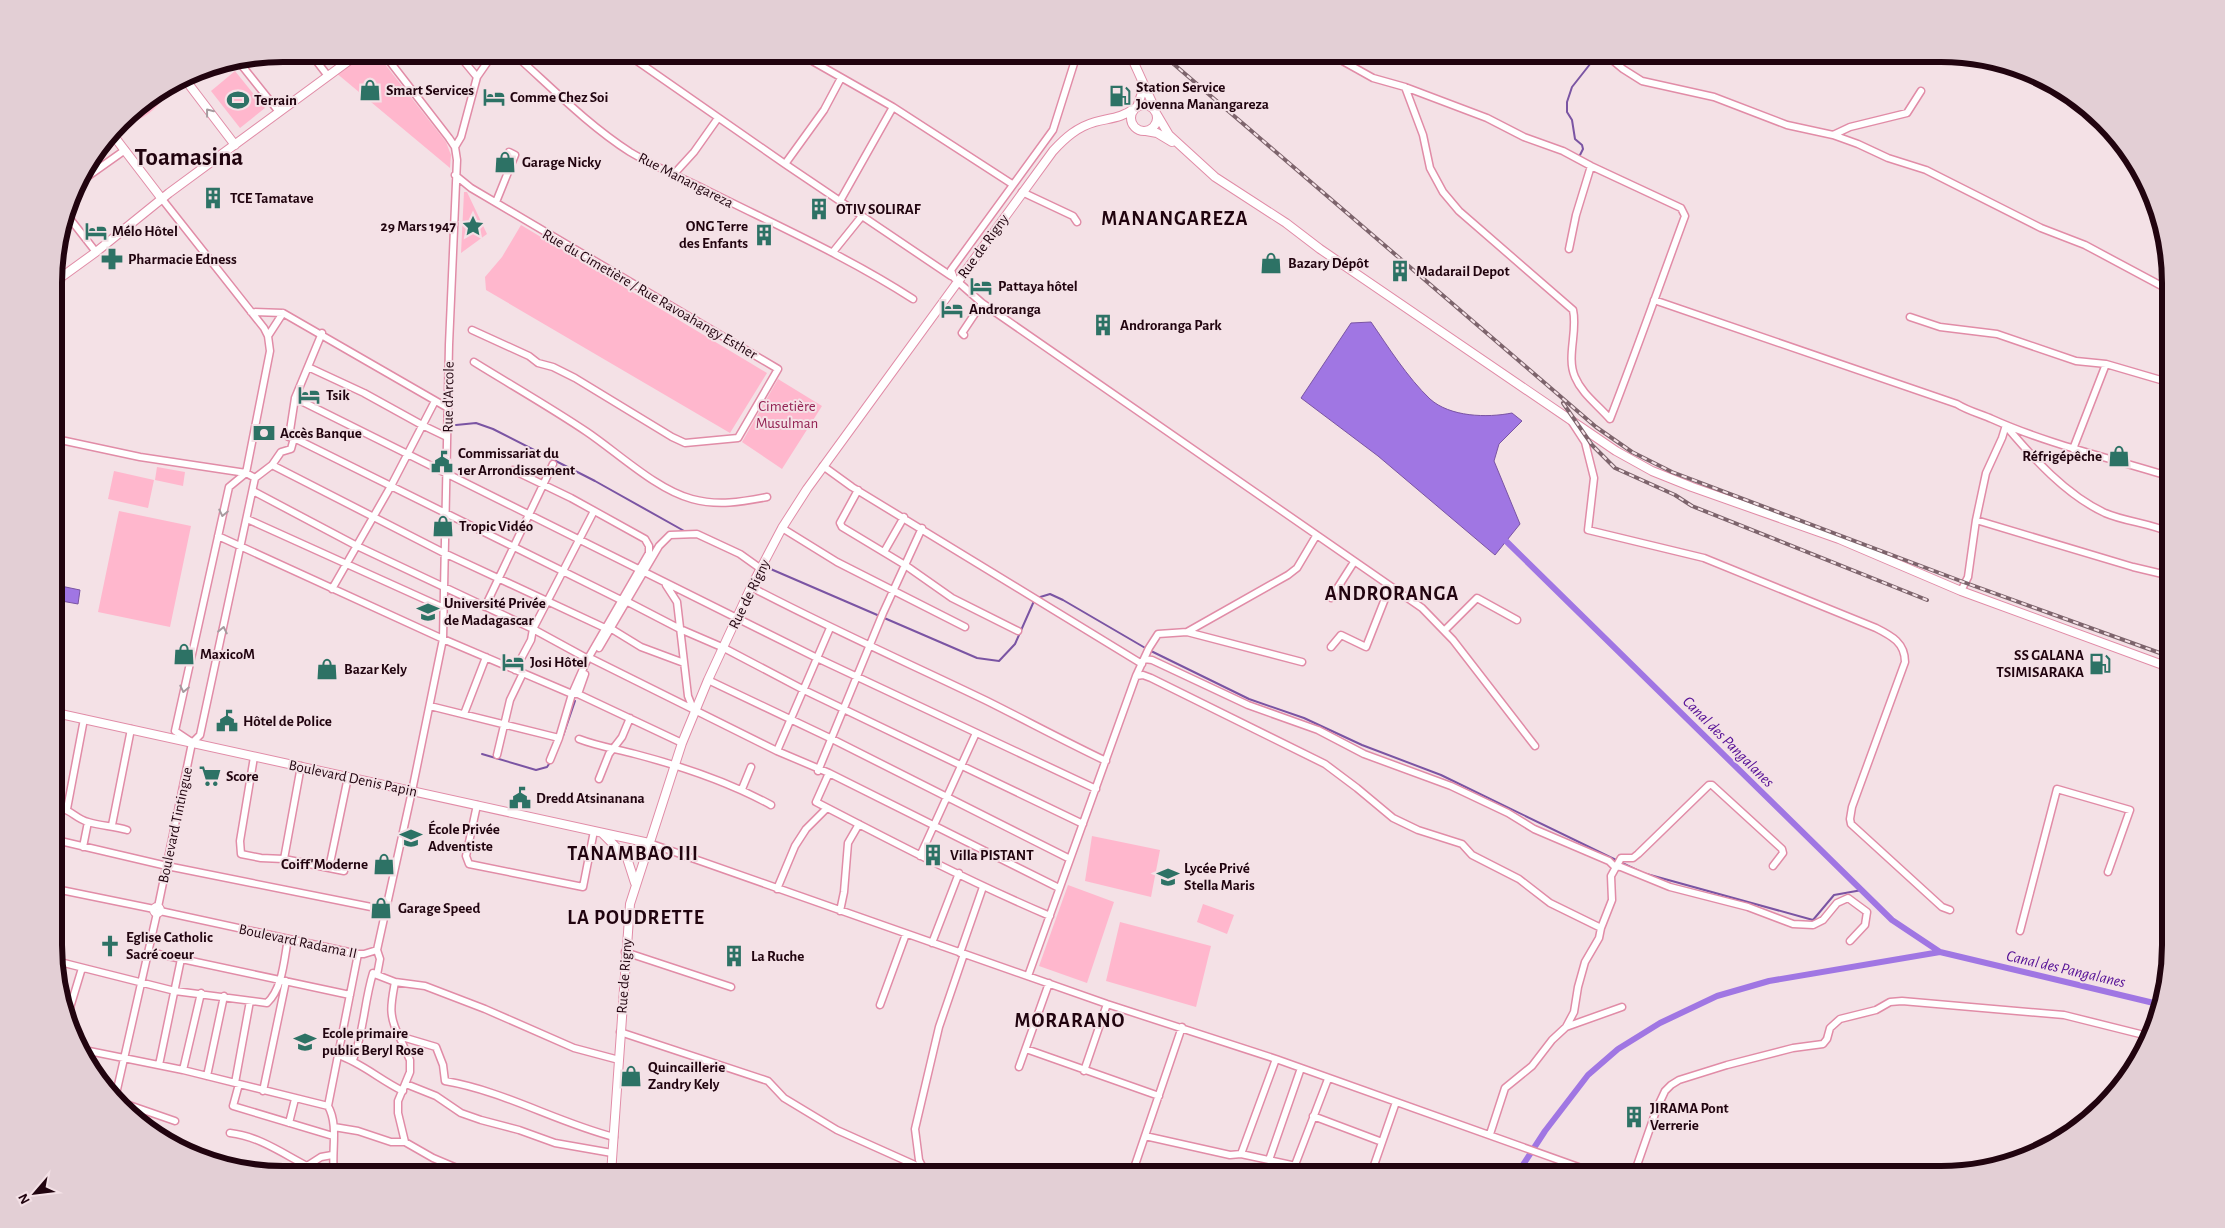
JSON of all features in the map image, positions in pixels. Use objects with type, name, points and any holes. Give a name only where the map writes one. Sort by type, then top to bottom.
[{"type":"main road","points":[[62,276],[162,199],[347,62]]},
{"type":"main road","points":[[1134,62],[1156,112],[1169,135],[1215,177],[1286,223],[1320,249],[1616,451],[1652,471],[1839,539],[1961,591],[2162,665]]},
{"type":"main road","points":[[1140,72],[1143,90],[1132,121],[1140,129]]},
{"type":"main road","points":[[188,84],[235,145]]},
{"type":"main road","points":[[1136,108],[1147,105],[1156,112]]},
{"type":"main road","name":"Rue de Rigny","points":[[611,1166],[625,952],[630,904],[694,711],[751,587],[782,528],[823,466],[896,369],[954,279],[1053,151],[1070,134],[1092,123],[1127,114],[1136,108]]},
{"type":"main road","points":[[1140,129],[1155,125],[1156,112]]},
{"type":"main road","points":[[1109,120],[1121,121],[1157,134],[1178,145]]},
{"type":"main road","points":[[116,139],[162,199]]},
{"type":"main road","name":"Boulevard Denis Papin","points":[[62,714],[649,843]]},
{"type":"main road","points":[[597,831],[615,844],[627,858],[636,884]]},
{"type":"street","points":[[317,62],[328,76]]},
{"type":"street","points":[[390,62],[455,147],[461,137],[477,77],[487,62]]},
{"type":"street","points":[[465,62],[477,77]]},
{"type":"street","name":"Rue Manangareza","points":[[523,62],[590,122],[630,152],[673,175],[833,252],[879,277],[913,299]]},
{"type":"street","points":[[638,62],[954,279],[982,303],[1422,608],[1444,630],[1535,746]]},
{"type":"street","points":[[816,62],[893,107],[1012,184]]},
{"type":"street","points":[[954,279],[951,270],[1053,130],[1074,62]]},
{"type":"street","points":[[1344,62],[1373,78],[1405,87],[1487,118],[1681,208],[1685,216],[1634,353],[1621,395],[1610,419],[1581,389],[1574,375],[1575,320],[1573,310],[1459,211],[1443,192],[1430,168],[1423,135],[1405,87]]},
{"type":"street","points":[[1615,62],[1642,81],[1714,97],[1787,125],[1833,135],[1888,158],[1926,170],[2041,228],[2084,245],[2162,286]]},
{"type":"street","points":[[243,66],[279,112]]},
{"type":"street","points":[[785,164],[824,110],[841,78]]},
{"type":"street","points":[[1833,135],[1850,127],[1907,113],[1921,91]]},
{"type":"street","points":[[840,201],[893,107]]},
{"type":"street","points":[[673,175],[694,152],[718,118]]},
{"type":"street","name":"Rue d'Arcole","points":[[377,975],[380,959],[377,950],[443,639],[444,553],[447,512],[446,471],[457,160],[455,147]]},
{"type":"street","points":[[92,174],[125,150]]},
{"type":"street","points":[[496,202],[515,155],[509,152]]},
{"type":"street","points":[[1569,250],[1576,214],[1591,166]]},
{"type":"street","name":"Rue du Cimetière / Rue Ravoahangy Esther","points":[[455,175],[471,188],[616,276],[648,292],[778,369],[738,438],[686,443],[672,437],[553,366],[538,363],[529,356],[472,330]]},
{"type":"street","points":[[1022,192],[1073,216],[1078,222]]},
{"type":"street","points":[[162,199],[251,312],[268,336],[270,351],[246,473],[229,487],[175,731],[192,743]]},
{"type":"street","points":[[833,252],[862,216]]},
{"type":"street","points":[[72,221],[96,252]]},
{"type":"street","points":[[1654,300],[1957,404],[2006,425],[2073,449],[2162,474]]},
{"type":"street","points":[[964,335],[962,333],[968,321],[982,303]]},
{"type":"street","points":[[251,312],[283,313],[322,333],[448,408]]},
{"type":"street","points":[[268,336],[283,313]]},
{"type":"street","points":[[1910,317],[1940,327],[1997,334],[2035,349],[2076,361],[2106,364],[2162,380]]},
{"type":"street","points":[[322,333],[296,398],[289,437],[447,512],[680,629],[724,648],[804,690],[1083,824]]},
{"type":"street","points":[[474,362],[586,431],[667,489],[691,499],[712,503],[728,504],[767,497]]},
{"type":"street","points":[[2073,449],[2106,364]]},
{"type":"street","points":[[308,367],[364,393],[447,437]]},
{"type":"street","points":[[296,398],[407,455],[446,471],[528,515],[665,584],[817,658],[1096,789]]},
{"type":"street","points":[[332,589],[391,486],[435,401]]},
{"type":"street","points":[[1570,419],[1585,442],[1594,478],[1588,530],[1704,558],[1876,628],[1899,643],[1905,655],[1905,662],[1852,808],[1851,824],[1942,907],[1950,910]]},
{"type":"street","points":[[1961,591],[1968,577],[1976,520],[1986,473],[2006,425]]},
{"type":"street","points":[[2006,425],[2038,463],[2086,502],[2106,513],[2162,529]]},
{"type":"street","points":[[62,441],[140,457],[246,473],[255,478],[272,466],[281,452],[291,449],[294,438]]},
{"type":"street","points":[[485,607],[515,547],[542,484],[554,464]]},
{"type":"street","points":[[272,466],[373,515],[444,553],[500,577],[607,628],[641,647],[684,663]]},
{"type":"street","points":[[823,466],[858,490],[1043,603],[1143,660],[1152,660],[1248,705],[1318,730],[1364,754],[1451,786],[1508,813],[1534,829],[1670,887],[1748,907],[1793,924],[1813,925],[1823,920],[1837,903],[1848,898],[1867,912],[1865,925],[1850,941]]},
{"type":"street","points":[[513,470],[645,539],[649,546],[640,571],[590,659],[550,760]]},
{"type":"street","name":"Boulevard Tintingue","points":[[117,1090],[140,982],[149,952],[192,743],[200,735],[255,478]]},
{"type":"street","points":[[858,490],[840,523],[842,527],[905,565],[952,598],[1018,631]]},
{"type":"street","points":[[253,491],[357,546],[533,629],[694,711],[776,751],[829,773],[1060,888]]},
{"type":"street","points":[[515,670],[530,640],[533,629],[594,511]]},
{"type":"street","points":[[884,552],[904,517]]},
{"type":"street","points":[[247,519],[444,608]]},
{"type":"street","points":[[1976,520],[2162,574]]},
{"type":"street","points":[[782,528],[837,562],[965,627]]},
{"type":"street","points":[[818,770],[845,710],[878,624],[922,528]]},
{"type":"street","points":[[640,571],[670,535],[683,534],[697,534],[740,554],[761,569]]},
{"type":"street","points":[[218,536],[443,639],[575,694],[682,743]]},
{"type":"street","points":[[1187,632],[1288,575],[1297,568],[1306,556],[1309,545],[1316,536]]},
{"type":"street","points":[[1331,598],[1354,562]]},
{"type":"street","points":[[665,584],[677,602],[688,696],[694,711]]},
{"type":"street","points":[[1331,648],[1341,635],[1366,647],[1390,586]]},
{"type":"street","points":[[751,587],[830,628],[989,702],[1047,733],[1106,761]]},
{"type":"street","points":[[1444,630],[1477,598],[1517,620]]},
{"type":"street","points":[[776,751],[830,628]]},
{"type":"street","points":[[1028,976],[1136,676],[1158,634],[1164,632],[1187,632],[1302,662]]},
{"type":"street","points":[[464,714],[486,657]]},
{"type":"street","points":[[497,755],[510,700],[523,673]]},
{"type":"street","points":[[1136,676],[1143,675],[1151,678],[1325,764],[1393,818],[1418,830],[1462,844],[1472,855],[1519,879],[1550,903],[1600,928]]},
{"type":"street","points":[[708,680],[832,739],[1070,859]]},
{"type":"street","points":[[430,706],[505,723],[559,738]]},
{"type":"street","points":[[599,779],[609,754],[614,749],[630,718]]},
{"type":"street","points":[[67,809],[84,719]]},
{"type":"street","points":[[112,825],[131,729]]},
{"type":"street","points":[[920,856],[976,733]]},
{"type":"street","points":[[579,739],[742,789],[770,805]]},
{"type":"street","points":[[254,757],[240,841],[241,854],[262,858],[284,859],[344,871]]},
{"type":"street","points":[[284,859],[301,766]]},
{"type":"street","points":[[742,789],[751,767]]},
{"type":"street","points":[[829,773],[816,802],[920,856],[959,873],[983,887],[1050,916]]},
{"type":"street","points":[[329,868],[348,777]]},
{"type":"street","points":[[1490,1134],[1506,1088],[1532,1066],[1552,1040],[1566,1027],[1574,1012],[1578,986],[1585,962],[1599,938],[1600,928],[1612,900],[1610,876],[1621,858],[1633,858],[1638,854],[1709,785],[1712,785],[1782,849],[1783,853],[1773,866]]},
{"type":"street","points":[[2020,931],[2057,789],[2130,810],[2108,872]]},
{"type":"street","points":[[477,805],[466,856],[469,864],[583,887],[597,831]]},
{"type":"street","points":[[777,889],[796,846],[806,829],[827,808]]},
{"type":"street","points":[[62,809],[67,809],[88,822],[112,825],[127,830]]},
{"type":"street","points":[[83,847],[88,822]]},
{"type":"street","points":[[840,911],[844,892],[848,843],[859,824]]},
{"type":"street","points":[[62,842],[167,866],[386,910]]},
{"type":"street","points":[[649,843],[1107,1004],[1182,1027],[1520,1144],[1575,1166]]},
{"type":"street","points":[[932,943],[959,873]]},
{"type":"street","points":[[922,1166],[919,1160],[915,1129],[918,1113],[931,1068],[939,1027],[983,887]]},
{"type":"street","name":"Boulevard Radama II","points":[[62,890],[358,954],[377,950]]},
{"type":"street","points":[[880,1005],[906,934]]},
{"type":"street","points":[[263,1091],[283,980],[288,939]]},
{"type":"street","points":[[149,952],[350,994]]},
{"type":"street","points":[[625,952],[731,987]]},
{"type":"street","points":[[333,1166],[334,1127],[332,1113],[328,1106],[358,954]]},
{"type":"street","points":[[159,1065],[181,959]]},
{"type":"street","points":[[63,963],[175,991],[224,996],[250,1001],[267,1002],[273,997],[283,980]]},
{"type":"street","points":[[71,1005],[82,968]]},
{"type":"street","points":[[353,1060],[360,1042],[368,989],[373,973],[395,982],[425,986],[485,1009],[574,1048],[619,1060]]},
{"type":"street","points":[[395,982],[390,1013],[393,1024],[410,1060],[410,1072],[398,1101],[398,1113],[405,1142]]},
{"type":"street","points":[[1019,1067],[1049,983]]},
{"type":"street","points":[[182,1070],[201,993]]},
{"type":"street","points":[[207,1076],[224,996]]},
{"type":"street","points":[[250,1001],[234,1106],[333,1136]]},
{"type":"street","points":[[1637,1166],[1657,1108],[1665,1091],[1671,1085],[1679,1080],[1745,1060],[1793,1048],[1823,1044],[1827,1040],[1830,1028],[1840,1019],[1876,1010],[1890,1002],[1902,1001],[2064,1015],[2143,1035]]},
{"type":"street","points":[[1084,1071],[1107,1004]]},
{"type":"street","points":[[1566,1027],[1622,1007]]},
{"type":"street","points":[[1134,1166],[1182,1027]]},
{"type":"street","points":[[620,1032],[748,1072],[768,1081],[784,1098],[837,1130],[912,1166]]},
{"type":"street","points":[[399,1036],[436,1047],[443,1065],[445,1080],[491,1093],[557,1116],[585,1130],[614,1136]]},
{"type":"street","points":[[1026,1049],[1159,1096]]},
{"type":"street","points":[[90,1051],[182,1070],[328,1106]]},
{"type":"street","points":[[338,1055],[353,1060],[388,1084],[436,1096],[461,1114],[519,1130],[555,1143],[612,1153]]},
{"type":"street","points":[[1242,1154],[1276,1059]]},
{"type":"street","points":[[1269,1160],[1301,1068]]},
{"type":"street","points":[[1295,1165],[1328,1079]]},
{"type":"street","points":[[288,1123],[295,1099]]},
{"type":"street","points":[[1373,1166],[1396,1102]]},
{"type":"street","points":[[133,1106],[175,1121]]},
{"type":"street","points":[[1313,1116],[1382,1142]]},
{"type":"street","points":[[334,1127],[358,1131],[391,1142],[405,1142],[433,1158],[452,1166]]},
{"type":"street","points":[[230,1133],[256,1138],[307,1166],[321,1157],[332,1155]]},
{"type":"street","points":[[1145,1136],[1230,1155],[1242,1154],[1299,1166]]},
{"type":"green space","points":[[351,62],[383,62],[446,142],[451,155],[450,168],[335,72]]},
{"type":"green space","name":"Terrain","points":[[235,71],[265,108],[240,128],[211,91]]},
{"type":"green space","points":[[163,99],[150,112],[134,121]]},
{"type":"green space","points":[[464,192],[467,192],[487,234],[461,253]]},
{"type":"green space","points":[[521,225],[767,373],[730,433],[486,290],[485,277],[502,257]]},
{"type":"green space","name":"Cimetière Musulman","points":[[778,379],[822,406],[782,469],[742,442]]},
{"type":"green space","points":[[157,467],[185,472],[183,486],[155,480]]},
{"type":"green space","points":[[114,471],[154,480],[148,508],[108,499]]},
{"type":"green space","points":[[119,511],[191,526],[170,627],[98,612]]},
{"type":"green space","points":[[1092,836],[1160,850],[1151,897],[1085,881]]},
{"type":"green space","points":[[1068,885],[1114,902],[1087,983],[1039,966]]},
{"type":"green space","points":[[1203,904],[1234,915],[1227,934],[1197,922]]},
{"type":"green space","points":[[1120,922],[1211,946],[1196,1007],[1106,981]]},
{"type":"shaded area","points":[[1371,322],[1414,381],[1438,405],[1469,415],[1502,415],[1512,413],[1522,421],[1499,444],[1494,461],[1520,524],[1495,555],[1378,456],[1301,398],[1351,323]]},
{"type":"shaded area","points":[[62,586],[80,590],[78,604],[62,601]]},
{"type":"waterway","points":[[1579,157],[1583,149],[1582,145],[1575,139],[1572,120],[1567,112],[1567,102],[1572,87],[1592,62]]},
{"type":"waterway","points":[[456,425],[476,423],[493,429],[595,481],[686,532]]},
{"type":"waterway","name":"Canal des Pangalanes","points":[[1506,541],[1892,920],[1940,952],[2155,1003]]},
{"type":"waterway","points":[[766,567],[977,658],[999,661],[1015,644],[1034,601]]},
{"type":"waterway","points":[[1037,598],[1050,594],[1063,600],[1147,649]]},
{"type":"waterway","points":[[1151,651],[1249,699],[1304,718],[1362,745],[1441,775],[1643,873],[1813,920],[1834,895],[1862,890]]},
{"type":"waterway","points":[[585,671],[591,660]]},
{"type":"waterway","points":[[563,736],[575,701]]},
{"type":"waterway","points":[[482,754],[536,770],[547,767],[551,761]]},
{"type":"waterway","name":"Canal des Pangalanes","points":[[1522,1166],[1545,1131],[1588,1075],[1618,1049],[1660,1023],[1717,996],[1769,981],[1940,952]]},
{"type":"railway","points":[[1171,62],[1596,427],[1632,452],[1672,472],[1966,583],[2162,654]]},
{"type":"railway","points":[[1563,403],[1592,445],[1615,468],[1675,495],[1692,506],[1927,600]]},
{"type":"place","name":"Smart Services","points":[[370,90]]},
{"type":"place","name":"Station Service Jovenna Manangareza","points":[[1120,96]]},
{"type":"place","name":"Comme Chez Soi","points":[[494,97]]},
{"type":"place","name":"Terrain","points":[[238,100]]},
{"type":"place","name":"Garage Nicky","points":[[505,162]]},
{"type":"place","name":"TCE Tamatave","points":[[213,198]]},
{"type":"place","name":"OTIV SOLIRAF","points":[[819,209]]},
{"type":"place","name":"29 Mars 1947","points":[[473,226]]},
{"type":"place","name":"Mélo Hôtel","points":[[96,231]]},
{"type":"place","name":"ONG Terre des Enfants","points":[[764,235]]},
{"type":"place","name":"Pharmacie Edness","points":[[112,259]]},
{"type":"place","name":"Bazary Dépôt","points":[[1271,263]]},
{"type":"place","name":"Madarail Depot","points":[[1400,271]]},
{"type":"place","name":"Pattaya hôtel","points":[[981,286]]},
{"type":"place","name":"Androranga","points":[[952,309]]},
{"type":"place","name":"Androranga Park","points":[[1103,325]]},
{"type":"place","name":"Tsik","points":[[309,395]]},
{"type":"place","name":"Accès Banque","points":[[264,433]]},
{"type":"place","name":"Réfrigépêche","points":[[2119,456]]},
{"type":"place","name":"Commissariat du 1er Arrondissement","points":[[442,462]]},
{"type":"place","name":"Tropic Vidéo","points":[[443,526]]},
{"type":"place","name":"Université Privée de Madagascar","points":[[428,612]]},
{"type":"place","name":"MaxicoM","points":[[184,654]]},
{"type":"place","name":"Josi Hôtel","points":[[513,662]]},
{"type":"place","name":"SS GALANA TSIMISARAKA","points":[[2100,664]]},
{"type":"place","name":"Bazar Kely","points":[[327,669]]},
{"type":"place","name":"Hôtel de Police","points":[[227,721]]},
{"type":"place","name":"Score","points":[[210,776]]},
{"type":"place","name":"Dredd Atsinanana","points":[[520,798]]},
{"type":"place","name":"École Privée Adventiste","points":[[411,838]]},
{"type":"place","name":"Villa PISTANT","points":[[933,855]]},
{"type":"place","name":"Coiff'Moderne","points":[[384,864]]},
{"type":"place","name":"Lycée Privé Stella Maris","points":[[1168,877]]},
{"type":"place","name":"Garage Speed","points":[[381,908]]},
{"type":"place","name":"Eglise Catholic Sacré coeur","points":[[110,946]]},
{"type":"place","name":"La Ruche","points":[[734,956]]},
{"type":"place","name":"Ecole primaire public Beryl Rose","points":[[305,1042]]},
{"type":"place","name":"Quincaillerie Zandry Kely","points":[[631,1076]]},
{"type":"place","name":"JIRAMA Pont Verrerie","points":[[1634,1117]]},
{"type":"district","name":"Toamasina","points":[[189,156]]},
{"type":"district","name":"MANANGAREZA","points":[[1175,218]]},
{"type":"district","name":"ANDRORANGA","points":[[1392,593]]},
{"type":"district","name":"TANAMBAO III","points":[[633,853]]},
{"type":"district","name":"LA POUDRETTE","points":[[636,917]]},
{"type":"district","name":"MORARANO","points":[[1070,1020]]}]
